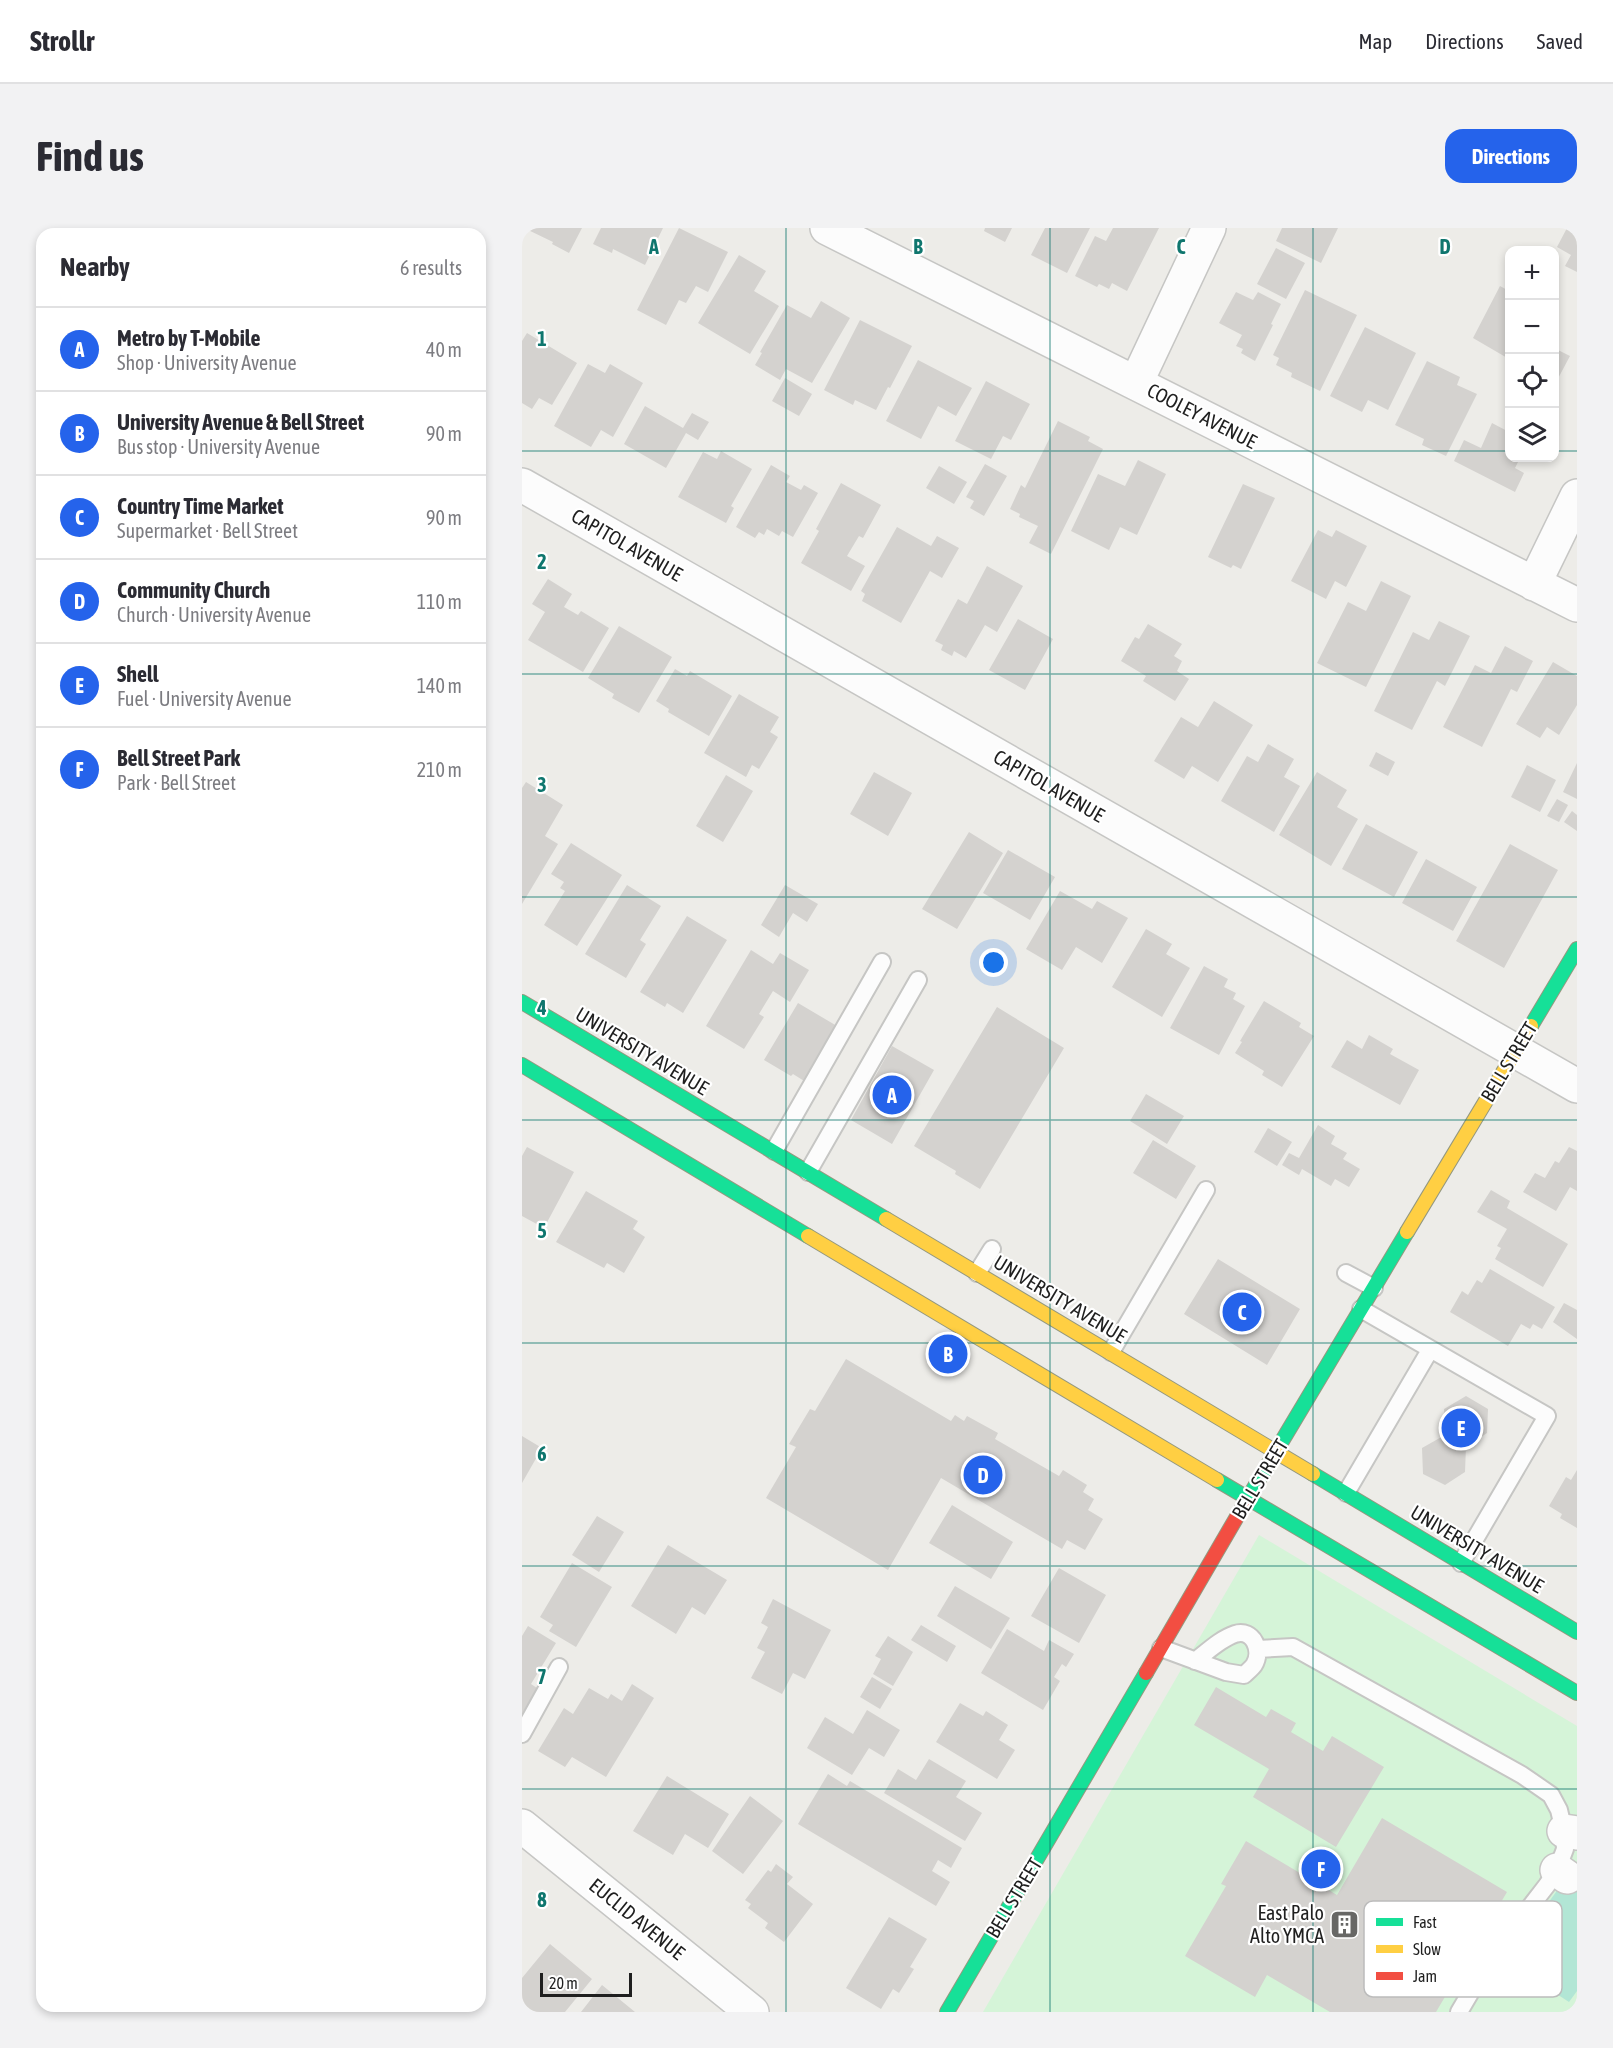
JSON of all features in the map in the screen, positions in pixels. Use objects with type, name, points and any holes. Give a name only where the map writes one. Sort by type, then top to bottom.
[{"type":"main road","name":"BELL STREET","points":[[947,2012],[1276,1451],[1577,949]]},
{"type":"main road","name":"UNIVERSITY AVENUE","points":[[522,1002],[978,1272],[1577,1632]]},
{"type":"main road","points":[[522,1065],[1577,1693]]},
{"type":"street","name":"COOLEY AVENUE","points":[[827,228],[1577,605]]},
{"type":"street","points":[[1136,383],[1209,228]]},
{"type":"street","name":"CAPITOL AVENUE","points":[[522,485],[1577,1086]]},
{"type":"street","points":[[1534,584],[1577,496]]},
{"type":"street","name":"EUCLID AVENUE","points":[[522,1826],[752,2012]]},
{"type":"lane","points":[[774,1151],[882,962]]},
{"type":"lane","points":[[808,1172],[918,980]]},
{"type":"lane","points":[[1111,1352],[1206,1190]]},
{"type":"lane","points":[[978,1272],[992,1249]]},
{"type":"lane","points":[[1346,1273],[1374,1288]]},
{"type":"lane","points":[[1361,1309],[1547,1416],[1461,1563]]},
{"type":"lane","points":[[1347,1493],[1430,1350]]},
{"type":"lane","points":[[1161,1648],[1195,1661],[1226,1672],[1244,1675],[1255,1665],[1258,1649],[1253,1638],[1247,1633],[1237,1633],[1195,1661]]},
{"type":"lane","points":[[1258,1649],[1293,1647],[1522,1775],[1551,1795],[1570,1832],[1562,1873],[1538,1901]]},
{"type":"lane","points":[[522,1734],[559,1667]]},
{"type":"lane","points":[[1459,2012],[1468,1997]]},
{"type":"green space","points":[[1259,1535],[1577,1726],[1577,2012],[983,2012]]},
{"type":"green space","points":[[1577,1863],[1577,1991],[1569,2002],[1561,1997],[1562,1901],[1549,1901]]},
{"type":"building","points":[[524,228],[582,228],[569,253],[552,244],[553,242]]},
{"type":"building","points":[[601,228],[663,228],[645,265],[613,249],[612,253],[593,244]]},
{"type":"building","points":[[679,228],[728,252],[708,292],[696,286],[686,303],[679,300],[666,325],[637,310]]},
{"type":"building","points":[[985,228],[1012,228],[1005,242],[984,231]]},
{"type":"building","points":[[1045,228],[1090,228],[1067,273],[1031,255]]},
{"type":"building","points":[[1113,228],[1159,228],[1127,291],[1112,283],[1109,289],[1099,284],[1097,287],[1075,276],[1095,236],[1106,241]]},
{"type":"building","points":[[1282,228],[1338,228],[1321,263],[1276,241]]},
{"type":"building","points":[[1567,228],[1577,228],[1577,272],[1565,266],[1571,255],[1558,246]]},
{"type":"building","points":[[1276,248],[1305,263],[1286,299],[1257,284]]},
{"type":"building","points":[[739,255],[766,271],[754,291],[779,306],[750,354],[698,323]]},
{"type":"building","points":[[1500,286],[1505,289],[1505,357],[1473,338]]},
{"type":"building","points":[[1305,290],[1357,315],[1320,391],[1291,377],[1292,373],[1276,365],[1279,358],[1273,355]]},
{"type":"building","points":[[1236,292],[1253,300],[1258,292],[1281,304],[1255,361],[1241,353],[1243,349],[1236,346],[1242,335],[1219,323]]},
{"type":"building","points":[[821,301],[850,318],[812,383],[786,369],[780,380],[755,365],[787,305],[811,318]]},
{"type":"building","points":[[860,320],[912,346],[876,410],[855,400],[853,405],[824,390]]},
{"type":"building","points":[[1365,327],[1416,353],[1388,410],[1368,400],[1362,412],[1330,396]]},
{"type":"building","points":[[527,333],[577,363],[552,405],[539,398],[532,409],[522,403],[522,341]]},
{"type":"building","points":[[1559,350],[1570,356],[1559,377]]},
{"type":"building","points":[[918,360],[972,388],[956,416],[938,406],[921,439],[886,421]]},
{"type":"building","points":[[1427,361],[1460,377],[1457,385],[1477,394],[1446,456],[1422,445],[1424,439],[1395,425]]},
{"type":"building","points":[[588,364],[605,373],[610,364],[643,383],[613,437],[601,430],[591,447],[554,426]]},
{"type":"building","points":[[785,378],[812,394],[799,416],[772,401]]},
{"type":"building","points":[[986,381],[1030,404],[1011,440],[1003,436],[991,459],[955,441]]},
{"type":"building","points":[[645,406],[683,428],[692,413],[709,422],[698,440],[686,433],[666,468],[624,444]]},
{"type":"building","points":[[1058,421],[1090,437],[1088,441],[1103,449],[1051,554],[1029,543],[1038,526],[1019,517],[1020,514],[1010,509],[1021,485],[1025,488]]},
{"type":"building","points":[[1492,423],[1505,430],[1505,462],[1518,462],[1515,468],[1524,473],[1515,492],[1454,461],[1464,440],[1481,448]]},
{"type":"building","points":[[721,451],[752,469],[731,506],[734,508],[726,523],[678,497],[703,452],[717,459]]},
{"type":"building","points":[[1138,460],[1166,474],[1137,535],[1120,527],[1109,550],[1071,531],[1098,474],[1125,486]]},
{"type":"building","points":[[985,464],[1007,476],[984,516],[970,508],[974,501],[966,497]]},
{"type":"building","points":[[771,465],[790,476],[786,482],[801,490],[804,485],[818,493],[793,537],[782,531],[779,536],[767,529],[764,535],[759,532],[755,538],[736,527]]},
{"type":"building","points":[[939,466],[967,482],[954,504],[926,488]]},
{"type":"building","points":[[841,483],[881,505],[863,538],[859,536],[847,556],[865,566],[851,591],[801,563]]},
{"type":"building","points":[[1243,484],[1275,498],[1241,569],[1233,565],[1231,568],[1208,557]]},
{"type":"building","points":[[897,527],[931,546],[937,536],[959,548],[942,578],[930,571],[901,623],[862,601],[865,594],[861,591]]},
{"type":"building","points":[[1318,530],[1332,537],[1336,530],[1367,546],[1346,587],[1335,581],[1326,599],[1291,581]]},
{"type":"building","points":[[987,566],[1023,586],[997,632],[985,625],[966,658],[954,651],[952,656],[941,650],[943,645],[935,641],[958,599],[967,604]]},
{"type":"building","points":[[548,579],[572,594],[564,607],[578,615],[581,611],[609,628],[583,672],[528,640],[545,612],[532,604]]},
{"type":"building","points":[[1381,581],[1411,596],[1366,687],[1317,663],[1348,602],[1366,611]]},
{"type":"building","points":[[1018,619],[1053,639],[1025,690],[989,670]]},
{"type":"building","points":[[1439,621],[1470,636],[1445,686],[1437,681],[1412,730],[1374,711],[1413,632],[1429,640]]},
{"type":"building","points":[[1148,624],[1182,644],[1174,656],[1182,661],[1177,671],[1189,679],[1175,701],[1143,681],[1146,676],[1121,661],[1135,637],[1139,639]]},
{"type":"building","points":[[619,626],[672,657],[639,713],[612,698],[614,694],[588,678]]},
{"type":"building","points":[[1505,646],[1533,661],[1517,692],[1511,689],[1482,747],[1443,727],[1475,665],[1491,673]]},
{"type":"building","points":[[1553,662],[1577,676],[1577,705],[1559,735],[1547,727],[1540,738],[1516,724]]},
{"type":"building","points":[[675,669],[687,676],[690,671],[732,696],[709,736],[668,712],[669,709],[656,701]]},
{"type":"building","points":[[739,694],[779,717],[770,732],[778,737],[759,769],[752,765],[746,777],[704,753]]},
{"type":"building","points":[[1214,701],[1253,725],[1218,782],[1192,766],[1184,779],[1154,761],[1181,717],[1198,727]]},
{"type":"building","points":[[1268,744],[1294,759],[1284,777],[1300,786],[1274,832],[1221,801],[1247,756],[1258,762]]},
{"type":"building","points":[[1376,752],[1395,762],[1388,776],[1369,766]]},
{"type":"building","points":[[1577,763],[1577,799],[1563,792]]},
{"type":"building","points":[[1527,765],[1556,780],[1540,812],[1511,797]]},
{"type":"building","points":[[874,772],[912,793],[888,836],[850,814]]},
{"type":"building","points":[[1317,772],[1347,790],[1337,807],[1358,819],[1331,866],[1279,835]]},
{"type":"building","points":[[726,775],[753,791],[723,842],[696,826]]},
{"type":"building","points":[[526,782],[563,805],[545,836],[558,844],[522,904],[522,788]]},
{"type":"building","points":[[1557,799],[1568,805],[1559,822],[1547,816]]},
{"type":"building","points":[[1572,811],[1577,815],[1577,831],[1564,822]]},
{"type":"building","points":[[1366,824],[1418,852],[1394,897],[1342,869]]},
{"type":"building","points":[[969,832],[1003,853],[957,929],[922,909]]},
{"type":"building","points":[[571,843],[622,875],[577,946],[544,925],[565,891],[560,888],[564,882],[551,874]]},
{"type":"building","points":[[1510,844],[1558,870],[1504,968],[1456,941]]},
{"type":"building","points":[[1008,850],[1055,877],[1030,920],[983,893]]},
{"type":"building","points":[[1426,859],[1477,887],[1453,931],[1402,903]]},
{"type":"building","points":[[627,885],[661,906],[640,940],[646,944],[626,978],[585,954]]},
{"type":"building","points":[[785,885],[818,904],[807,922],[793,913],[779,937],[761,925]]},
{"type":"building","points":[[1060,891],[1092,909],[1097,901],[1128,918],[1102,963],[1076,947],[1062,970],[1026,949]]},
{"type":"building","points":[[687,916],[727,940],[683,1013],[667,1003],[665,1007],[640,992]]},
{"type":"building","points":[[1146,929],[1172,944],[1166,954],[1190,968],[1162,1017],[1112,987]]},
{"type":"building","points":[[751,950],[773,964],[780,953],[809,970],[790,1002],[773,991],[759,1014],[764,1017],[744,1049],[706,1026]]},
{"type":"building","points":[[1204,966],[1228,979],[1224,987],[1236,993],[1233,999],[1245,1006],[1219,1055],[1170,1028]]},
{"type":"building","points":[[1264,1001],[1301,1023],[1299,1027],[1314,1036],[1282,1087],[1262,1075],[1264,1071],[1235,1053]]},
{"type":"building","points":[[798,1003],[842,1029],[809,1084],[764,1060]]},
{"type":"building","points":[[997,1007],[1064,1048],[980,1189],[955,1174],[956,1171],[914,1146]]},
{"type":"building","points":[[1369,1035],[1393,1049],[1390,1054],[1419,1070],[1400,1105],[1331,1067],[1347,1040],[1362,1049]]},
{"type":"building","points":[[892,1046],[934,1070],[892,1144],[851,1120]]},
{"type":"building","points":[[1146,1094],[1184,1116],[1167,1144],[1130,1121]]},
{"type":"building","points":[[1318,1125],[1335,1136],[1331,1144],[1347,1153],[1343,1159],[1360,1169],[1349,1187],[1335,1179],[1331,1186],[1302,1169],[1299,1175],[1282,1165],[1289,1153],[1299,1158]]},
{"type":"building","points":[[1268,1128],[1292,1142],[1277,1166],[1254,1152]]},
{"type":"building","points":[[1153,1140],[1196,1166],[1176,1199],[1133,1173]]},
{"type":"building","points":[[527,1147],[574,1172],[544,1228],[522,1216],[522,1156]]},
{"type":"building","points":[[1569,1147],[1577,1151],[1577,1191],[1570,1187],[1556,1211],[1523,1192],[1535,1173],[1545,1178],[1555,1161],[1559,1163]]},
{"type":"building","points":[[1491,1190],[1510,1201],[1507,1208],[1568,1244],[1543,1287],[1495,1259],[1501,1248],[1497,1246],[1507,1229],[1477,1212]]},
{"type":"building","points":[[586,1191],[638,1221],[633,1229],[645,1237],[624,1273],[607,1263],[604,1268],[556,1242]]},
{"type":"building","points":[[1218,1259],[1300,1309],[1267,1365],[1184,1314]]},
{"type":"building","points":[[1490,1269],[1555,1307],[1542,1329],[1533,1324],[1530,1329],[1521,1324],[1508,1346],[1450,1312],[1462,1291],[1468,1295],[1477,1280],[1482,1283]]},
{"type":"building","points":[[1564,1303],[1577,1310],[1577,1339],[1553,1322]]},
{"type":"building","points":[[846,1359],[951,1421],[955,1415],[964,1421],[967,1416],[998,1433],[995,1439],[1059,1476],[1063,1470],[1087,1485],[1083,1492],[1094,1499],[1088,1510],[1103,1519],[1085,1550],[1067,1540],[1062,1549],[941,1478],[888,1570],[766,1498],[796,1447],[789,1444],[810,1409],[815,1411]]},
{"type":"building","points":[[1466,1396],[1488,1409],[1487,1433],[1466,1447],[1465,1472],[1445,1485],[1423,1474],[1422,1448],[1445,1435],[1444,1409]]},
{"type":"building","points":[[522,1436],[542,1448],[522,1483]]},
{"type":"building","points":[[1577,1470],[1577,1528],[1560,1518],[1562,1514],[1549,1506],[1566,1477],[1571,1480]]},
{"type":"building","points":[[952,1505],[1013,1542],[991,1579],[929,1543]]},
{"type":"building","points":[[597,1516],[624,1532],[599,1572],[572,1555]]},
{"type":"building","points":[[668,1545],[727,1580],[705,1615],[692,1607],[676,1634],[631,1606]]},
{"type":"building","points":[[572,1563],[612,1587],[576,1647],[549,1631],[553,1625],[540,1617]]},
{"type":"building","points":[[1059,1568],[1106,1595],[1079,1643],[1031,1616]]},
{"type":"building","points":[[955,1586],[1010,1618],[991,1649],[937,1616]]},
{"type":"building","points":[[773,1599],[831,1630],[805,1679],[793,1673],[782,1694],[751,1678],[765,1652],[757,1648],[768,1627],[761,1623]]},
{"type":"building","points":[[921,1625],[956,1646],[947,1662],[911,1640]]},
{"type":"building","points":[[528,1626],[556,1643],[531,1684],[537,1688],[522,1714],[522,1636]]},
{"type":"building","points":[[1007,1629],[1044,1651],[1049,1640],[1074,1654],[1066,1667],[1062,1664],[1054,1677],[1060,1681],[1043,1710],[981,1673]]},
{"type":"building","points":[[888,1636],[913,1652],[893,1686],[873,1674],[881,1659],[875,1656]]},
{"type":"building","points":[[872,1677],[892,1689],[880,1709],[860,1697]]},
{"type":"building","points":[[632,1684],[654,1698],[606,1777],[572,1757],[565,1767],[538,1751],[564,1708],[573,1714],[589,1688],[608,1699],[611,1694],[622,1701]]},
{"type":"building","points":[[1216,1687],[1266,1717],[1271,1709],[1296,1723],[1291,1732],[1323,1751],[1332,1736],[1384,1767],[1336,1847],[1253,1797],[1269,1769],[1194,1725]]},
{"type":"building","points":[[960,1703],[983,1716],[986,1711],[1008,1725],[999,1740],[1015,1750],[997,1779],[936,1742]]},
{"type":"building","points":[[867,1710],[900,1730],[884,1757],[869,1748],[852,1775],[807,1748],[825,1717],[853,1734]]},
{"type":"building","points":[[929,1759],[966,1781],[956,1797],[982,1813],[965,1841],[884,1793],[898,1769],[916,1780]]},
{"type":"building","points":[[828,1774],[847,1786],[850,1781],[962,1848],[951,1868],[938,1860],[932,1871],[950,1882],[936,1906],[798,1824]]},
{"type":"building","points":[[667,1776],[729,1814],[708,1848],[685,1834],[673,1855],[633,1831]]},
{"type":"building","points":[[750,1796],[783,1821],[743,1874],[712,1851]]},
{"type":"building","name":"East Palo Alto YMCA","points":[[1382,1818],[1507,1892],[1502,1901],[1364,1901],[1364,1997],[1445,1997],[1436,2012],[1330,2012],[1267,1975],[1255,1997],[1185,1956],[1226,1886],[1221,1884],[1246,1841],[1337,1895]]},
{"type":"building","points":[[776,1864],[793,1877],[787,1884],[813,1904],[784,1942],[765,1928],[768,1923],[748,1908],[751,1904],[745,1900],[768,1870],[771,1872]]},
{"type":"building","points":[[889,1917],[927,1939],[910,1967],[914,1969],[899,1993],[893,1989],[881,2009],[846,1988]]},
{"type":"building","points":[[550,1944],[592,1979],[565,2012],[532,2012],[522,2004],[522,1978]]},
{"type":"building","points":[[602,1985],[635,2012],[581,2012]]},
{"type":"traffic: fast","points":[[1531,1026],[1577,949]]},
{"type":"traffic: fast","points":[[522,1002],[886,1219]]},
{"type":"traffic: fast","points":[[522,1065],[808,1236]]},
{"type":"traffic: fast","points":[[1245,1503],[1407,1232]]},
{"type":"traffic: fast","points":[[1313,1474],[1577,1632]]},
{"type":"traffic: fast","points":[[1217,1480],[1577,1693]]},
{"type":"traffic: fast","points":[[947,2012],[1146,1673]]},
{"type":"traffic: slow","points":[[1407,1232],[1531,1026]]},
{"type":"traffic: slow","points":[[886,1219],[1313,1474]]},
{"type":"traffic: slow","points":[[808,1236],[1217,1480]]},
{"type":"traffic: jam","points":[[1146,1673],[1245,1503]]},
{"type":"place","name":"Metro by T-Mobile","points":[[892,1095]]},
{"type":"place","name":"Country Time Market","points":[[1242,1312]]},
{"type":"place","name":"University Avenue & Bell Street","points":[[948,1354]]},
{"type":"place","name":"Shell","points":[[1461,1428]]},
{"type":"place","name":"Community Church","points":[[983,1475]]},
{"type":"place","name":"Bell Street Park","points":[[1321,1869]]},
{"type":"place","name":"East Palo Alto YMCA","points":[[1345,1925]]}]
